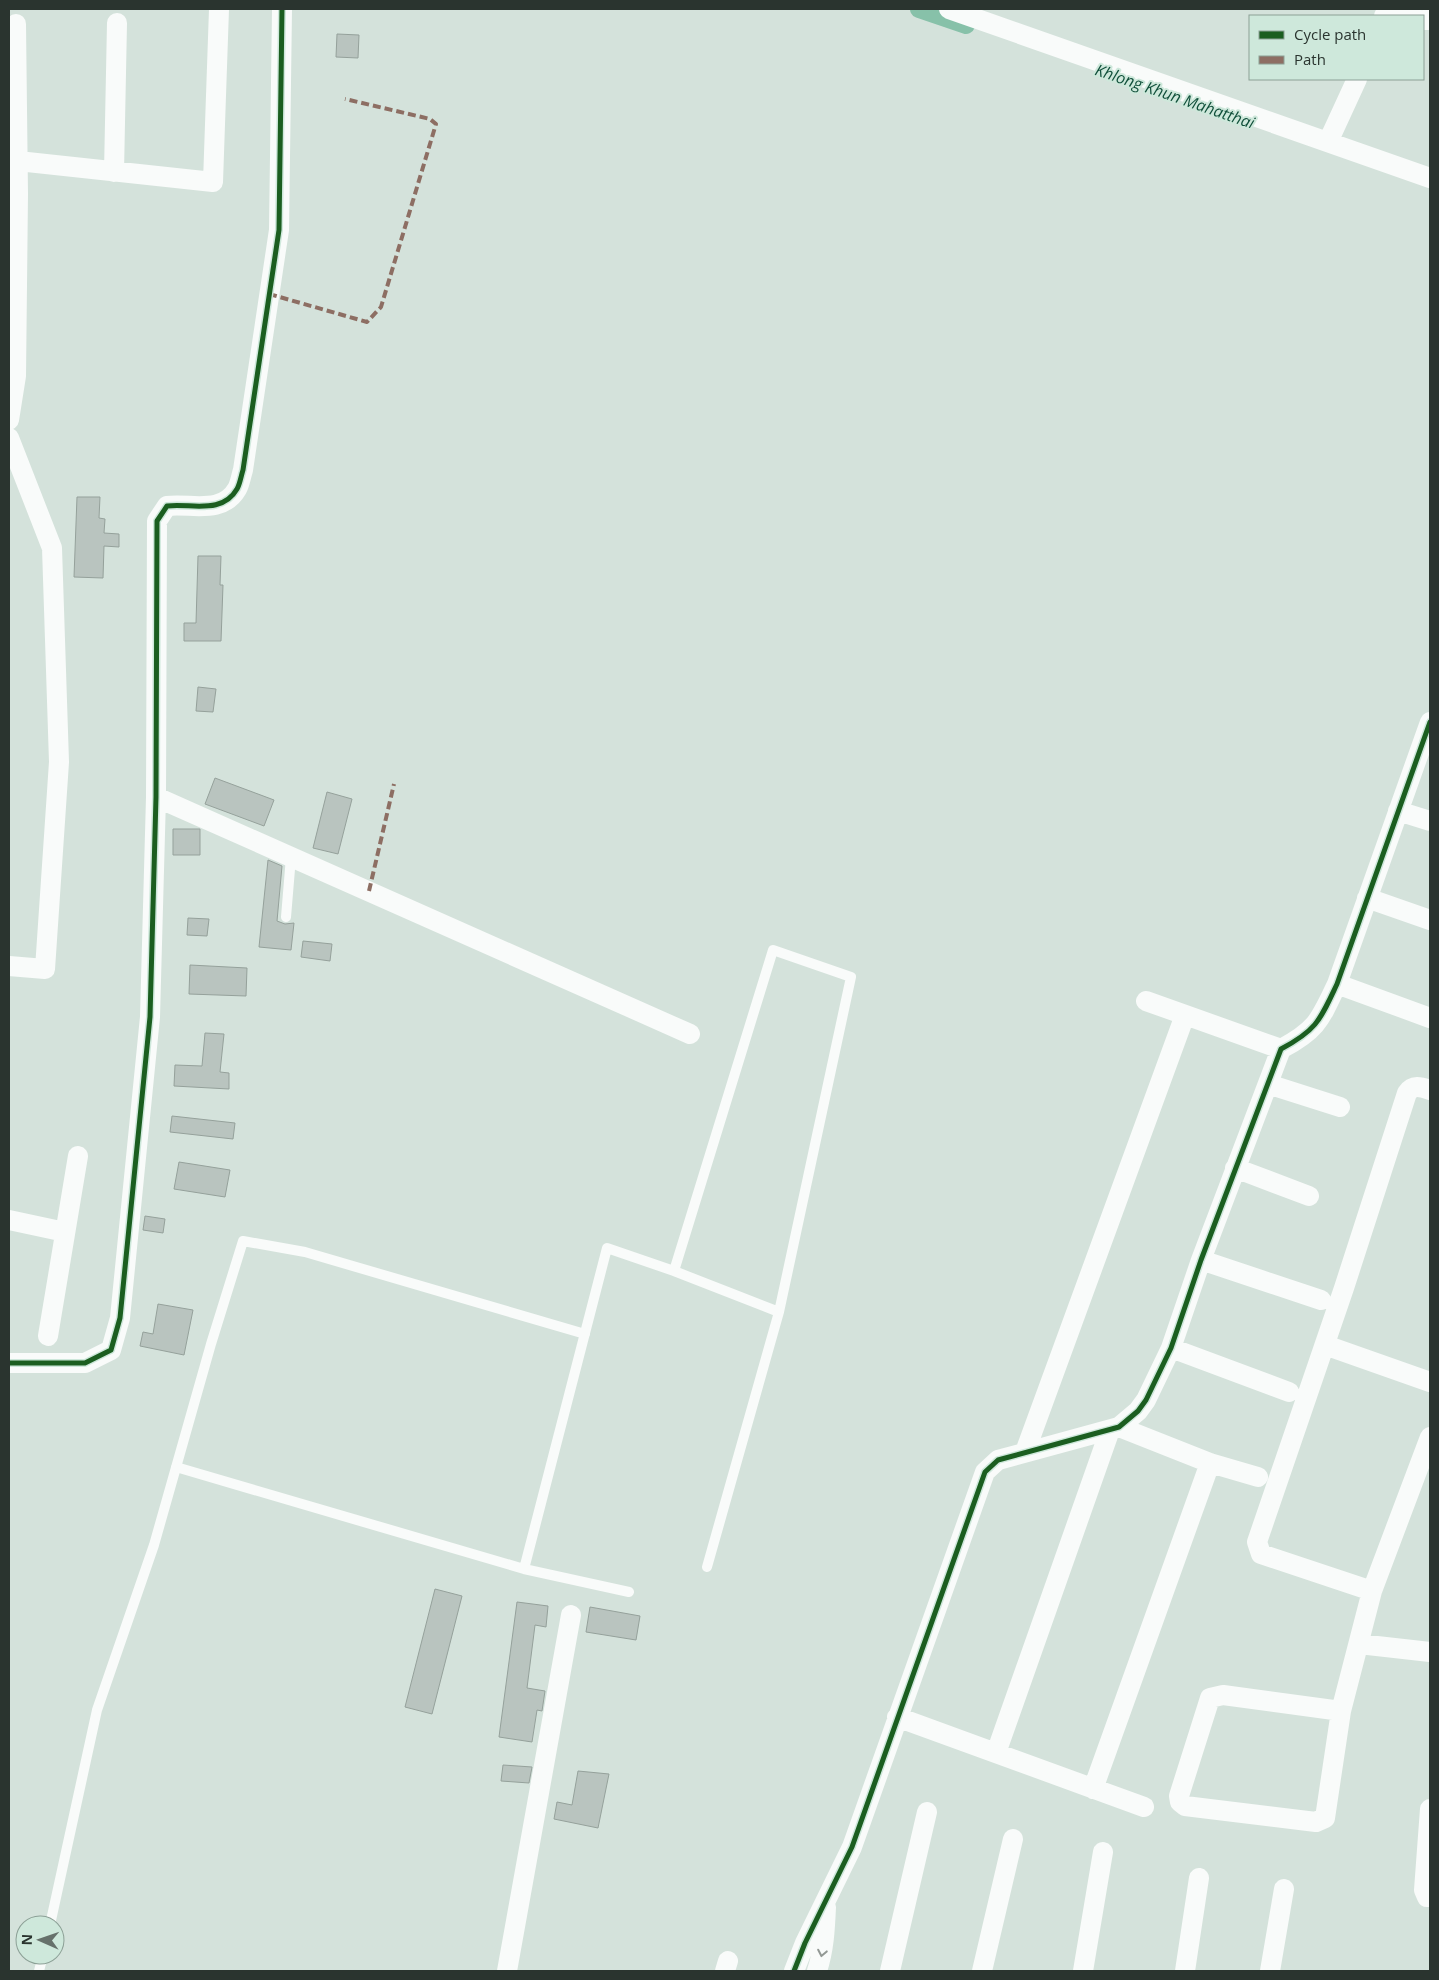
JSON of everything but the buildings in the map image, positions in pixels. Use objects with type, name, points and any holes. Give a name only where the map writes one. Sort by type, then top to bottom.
[{"type":"street","points":[[15,150],[114,172],[213,182],[219,9]]},
{"type":"street","points":[[9,1363],[85,1363],[111,1350],[120,1318],[150,1017],[156,797],[157,521],[166,506],[210,507],[227,501],[237,489],[243,470],[278,230],[282,9]]},
{"type":"street","points":[[949,9],[1430,178]]},
{"type":"street","points":[[114,172],[117,23]]},
{"type":"street","points":[[9,420],[16,376],[12,338],[16,24]]},
{"type":"street","points":[[1328,142],[1356,80]]},
{"type":"street","points":[[9,438],[52,548],[59,762],[44,969],[9,966]]},
{"type":"street","points":[[794,1971],[805,1943],[852,1847],[985,1472],[998,1460],[1114,1429],[1138,1411],[1146,1400],[1171,1348],[1201,1260],[1281,1049],[1302,1038],[1312,1028],[1322,1015],[1337,984],[1430,722]]},
{"type":"street","points":[[156,797],[690,1034]]},
{"type":"street","points":[[1398,810],[1430,821]]},
{"type":"street","points":[[1367,898],[1430,920]]},
{"type":"street","points":[[1337,984],[1430,1018]]},
{"type":"street","points":[[1146,1001],[1281,1049]]},
{"type":"street","points":[[1025,1452],[1185,1015]]},
{"type":"street","points":[[1268,1084],[1340,1107]]},
{"type":"street","points":[[1372,1591],[1261,1554],[1257,1542],[1325,1345],[1407,1093],[1414,1087],[1430,1090]]},
{"type":"street","points":[[48,1336],[78,1156]]},
{"type":"street","points":[[1236,1168],[1309,1196]]},
{"type":"street","points":[[9,1220],[65,1232]]},
{"type":"street","points":[[1201,1260],[1321,1300]]},
{"type":"street","points":[[1325,1345],[1430,1382]]},
{"type":"street","points":[[1171,1348],[1289,1392]]},
{"type":"street","points":[[1114,1429],[1258,1478]]},
{"type":"street","points":[[996,1753],[1114,1429]]},
{"type":"street","points":[[1341,1711],[1223,1695],[1210,1698],[1179,1796],[1180,1802],[1185,1806],[1320,1821],[1325,1818],[1341,1711],[1360,1644],[1372,1591],[1430,1437]]},
{"type":"street","points":[[1093,1789],[1210,1463]]},
{"type":"street","points":[[508,1971],[571,1615]]},
{"type":"street","points":[[1360,1644],[1430,1652]]},
{"type":"street","points":[[897,1717],[1144,1807]]},
{"type":"street","points":[[1430,1810],[1424,1890],[1427,1896],[1430,1897]]},
{"type":"street","points":[[890,1971],[927,1812]]},
{"type":"street","points":[[982,1971],[1013,1839]]},
{"type":"street","points":[[1083,1971],[1104,1852]]},
{"type":"street","points":[[1185,1971],[1199,1878]]},
{"type":"street","points":[[1270,1971],[1284,1889]]},
{"type":"street","points":[[817,1971],[822,1958],[826,1900]]},
{"type":"lane","points":[[286,917],[291,857]]},
{"type":"lane","points":[[674,1271],[773,950],[851,977],[780,1312],[707,1566]]},
{"type":"lane","points":[[52,1915],[97,1710],[154,1545],[211,1344],[243,1241],[305,1252],[585,1334]]},
{"type":"lane","points":[[524,1569],[607,1248],[674,1271],[780,1312]]},
{"type":"lane","points":[[176,1467],[524,1569],[629,1592]]},
{"type":"waterway","name":"Khlong Khun Mahatthai","points":[[919,9],[966,25]]},
{"type":"marked path","points":[[269,294],[367,322],[381,307],[436,124],[430,119],[345,99]]},
{"type":"marked path","points":[[369,891],[394,784]]},
{"type":"cycle path","points":[[9,1363],[85,1363],[111,1350],[120,1318],[150,1017],[156,797],[157,521],[167,506],[205,506],[223,502],[231,497],[237,489],[243,470],[279,230],[282,9]]},
{"type":"cycle path","points":[[794,1971],[805,1943],[852,1847],[985,1472],[998,1460],[1119,1427],[1138,1411],[1146,1400],[1171,1348],[1201,1260],[1281,1049],[1310,1030],[1326,1007],[1337,984],[1430,722]]}]
